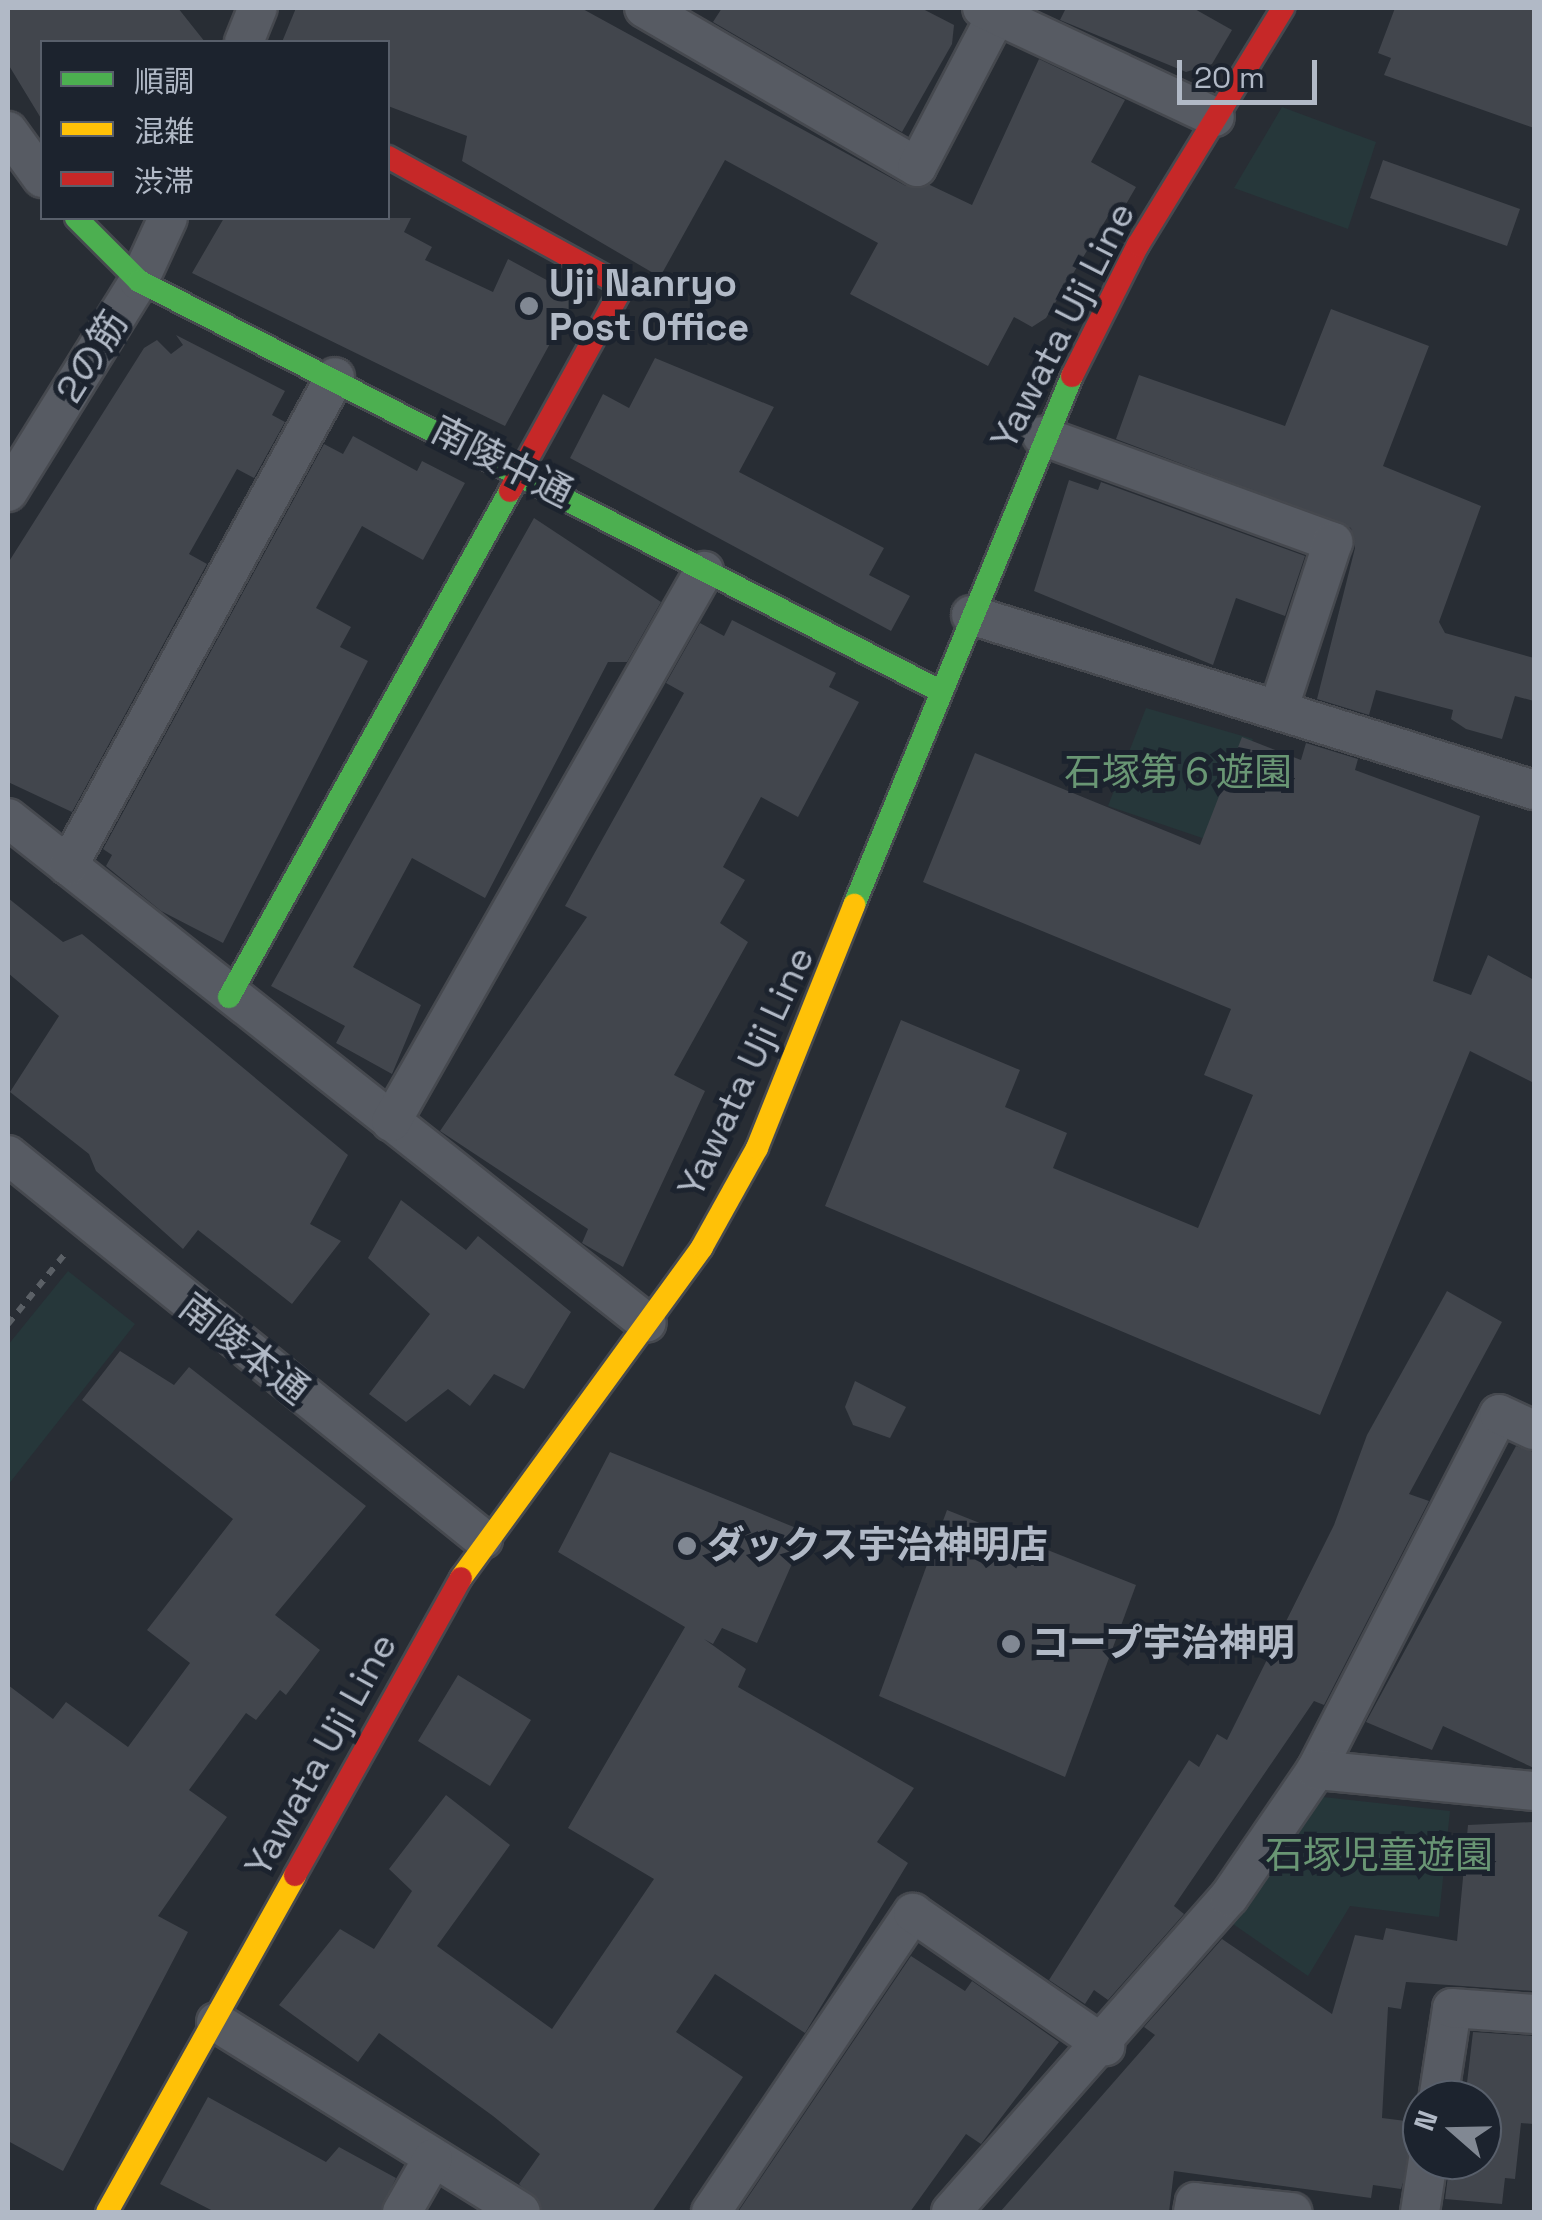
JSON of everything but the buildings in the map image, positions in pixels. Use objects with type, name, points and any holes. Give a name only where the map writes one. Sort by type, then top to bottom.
[{"type":"main road","name":"Yawata Uji Line","points":[[107,2212],[483,1539],[647,1323],[758,1148],[1042,436],[1215,116],[1283,8]]},
{"type":"main road","points":[[229,997],[623,286],[390,158]]},
{"type":"main road","name":"南陵中通","points":[[78,220],[139,282],[522,470],[704,571],[942,692]]},
{"type":"street","points":[[644,8],[917,167],[989,12],[1215,116]]},
{"type":"street","points":[[8,131],[40,175]]},
{"type":"street","name":"2の筋","points":[[8,491],[139,282],[167,220]]},
{"type":"street","points":[[68,866],[336,377]]},
{"type":"street","points":[[1042,436],[1334,542],[1279,707]]},
{"type":"street","points":[[391,1122],[704,571]]},
{"type":"street","points":[[971,616],[1279,707],[1534,790]]},
{"type":"street","points":[[8,818],[229,997],[647,1323]]},
{"type":"street","name":"南陵本通","points":[[8,1155],[483,1539]]},
{"type":"street","points":[[951,2212],[1105,2046],[1229,1897],[1316,1770],[1422,1578],[1498,1414],[1534,1430]]},
{"type":"street","points":[[1316,1770],[1534,1791]]},
{"type":"street","points":[[711,2212],[914,1913],[1105,2046]]},
{"type":"street","points":[[1441,2080],[1452,2008],[1534,2014]]},
{"type":"street","points":[[216,2022],[521,2212]]},
{"type":"street","points":[[402,2212],[432,2158]]},
{"type":"street","points":[[1420,2212],[1425,2180]]},
{"type":"street","points":[[1193,2212],[1195,2202],[1292,2212]]},
{"type":"path","points":[[8,1324],[91,1225]]},
{"type":"green space","points":[[1282,107],[1376,142],[1348,229],[1234,188]]},
{"type":"green space","name":"石塚第６遊園","points":[[1146,708],[1253,739],[1217,843],[1108,806]]},
{"type":"green space","points":[[68,1271],[135,1324],[8,1485],[8,1345]]},
{"type":"green space","name":"石塚児童遊園","points":[[1323,1797],[1450,1811],[1439,1917],[1350,1906],[1308,1976],[1233,1924]]},
{"type":"traffic: fast","points":[[78,220],[139,281],[942,692]]},
{"type":"traffic: fast","points":[[854,905],[1072,376]]},
{"type":"traffic: fast","points":[[229,997],[510,491]]},
{"type":"traffic: slow","points":[[461,1578],[702,1247],[757,1148],[854,905]]},
{"type":"traffic: slow","points":[[107,2212],[295,1875]]},
{"type":"traffic: jam","points":[[1072,376],[1138,245],[1283,8]]},
{"type":"traffic: jam","points":[[390,158],[623,286],[510,491]]},
{"type":"traffic: jam","points":[[295,1875],[461,1578]]},
{"type":"place","name":"Uji Nanryo Post Office","points":[[529,306]]},
{"type":"place","name":"ダックス宇治神明店","points":[[687,1546]]},
{"type":"place","name":"コープ宇治神明","points":[[1011,1644]]}]
